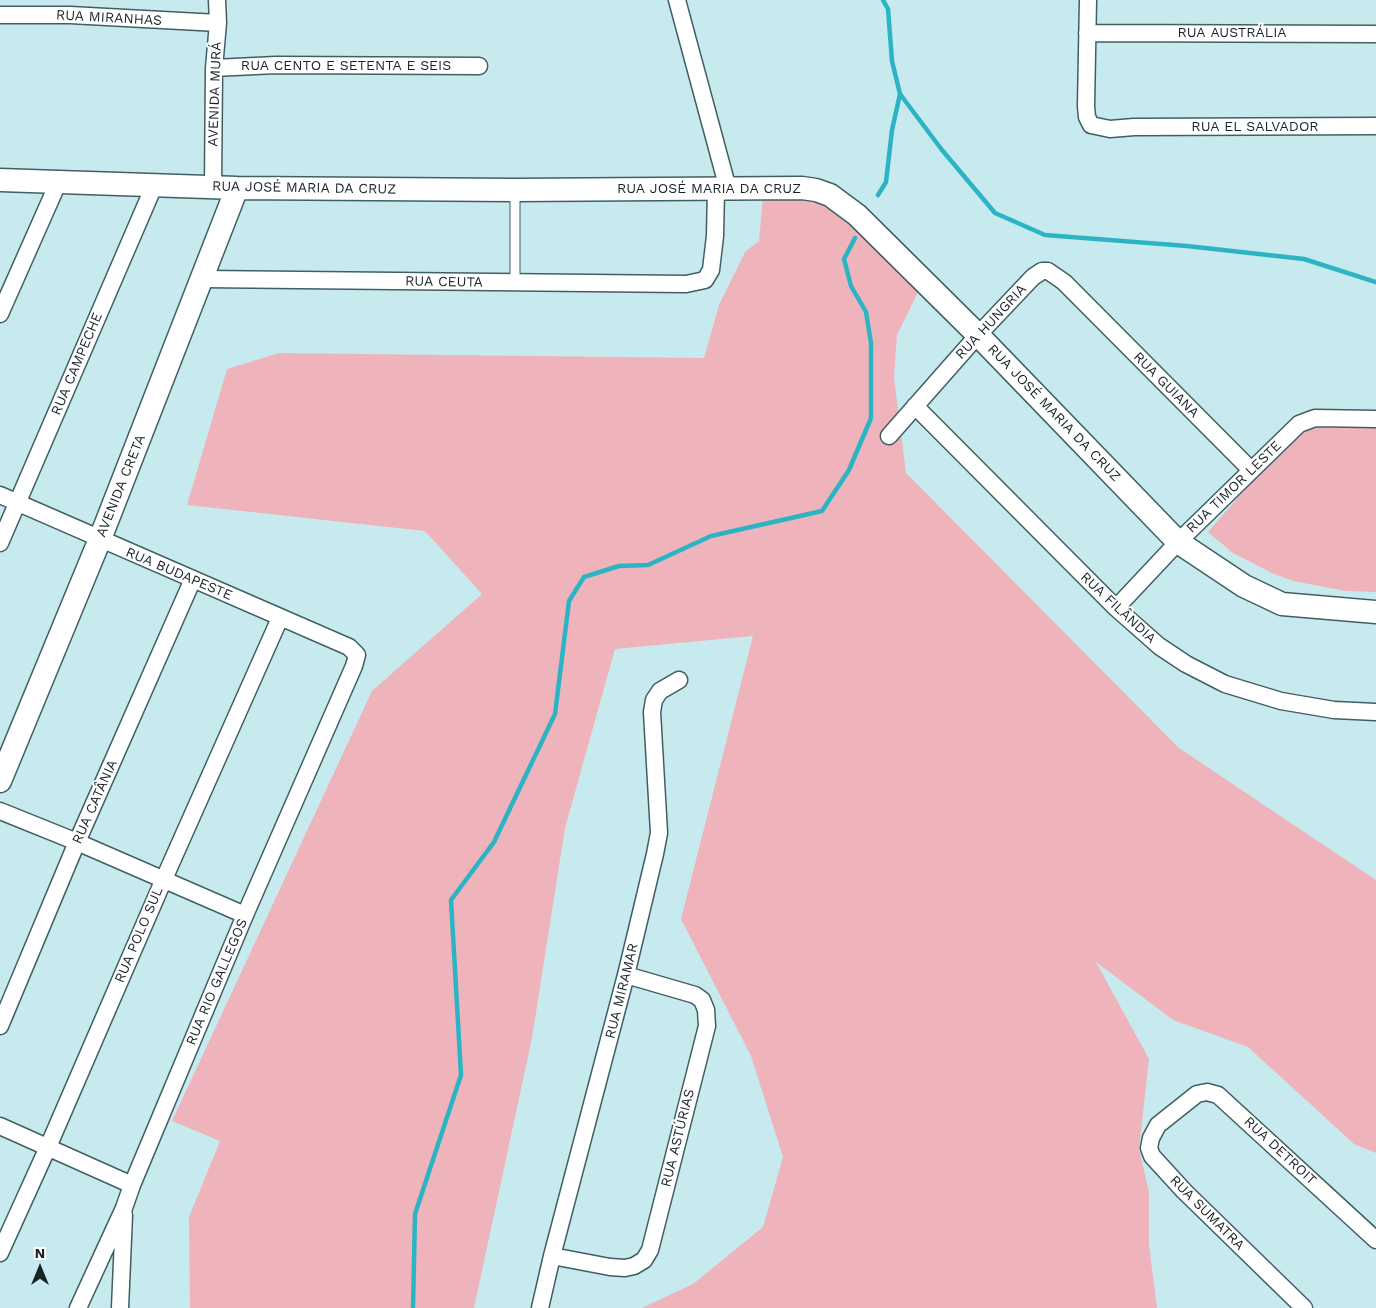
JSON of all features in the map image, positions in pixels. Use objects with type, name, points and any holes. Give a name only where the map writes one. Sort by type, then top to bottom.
[{"type":"street","name":"AVENIDA MURÁ","points":[[213,188],[214,68],[218,23],[217,0]]},
{"type":"street","points":[[677,0],[722,189]]},
{"type":"street","points":[[1087,33],[1088,0]]},
{"type":"street","name":"RUA MIRANHAS","points":[[0,15],[70,15],[218,23]]},
{"type":"street","name":"RUA AUSTRÁLIA","points":[[1087,33],[1376,34]]},
{"type":"street","name":"RUA EL SALVADOR","points":[[1087,33],[1087,118],[1091,125],[1110,129],[1134,127],[1376,126]]},
{"type":"street","name":"RUA CENTO E SETENTA E SEIS","points":[[214,68],[276,65],[478,66]]},
{"type":"street","name":"RUA JOSÉ MARIA DA CRUZ","points":[[0,180],[213,188],[515,190],[802,188],[816,190],[830,196],[857,215],[978,335],[1178,542],[1244,586],[1282,604],[1376,612]]},
{"type":"street","points":[[0,314],[58,183]]},
{"type":"street","name":"RUA CAMPECHE","points":[[0,543],[154,186]]},
{"type":"street","name":"AVENIDA CRETA","points":[[0,781],[100,539],[237,188]]},
{"type":"street","name":"RUA CEUTA","points":[[202,279],[686,284],[705,280],[711,270],[722,189]]},
{"type":"street","name":"RUA HUNGRIA","points":[[888,436],[978,335],[1033,277],[1048,271],[1064,282],[1081,300]]},
{"type":"street","name":"RUA GUIANA","points":[[1081,300],[1251,470]]},
{"type":"street","name":"RUA FILÂNDIA","points":[[915,406],[1116,608],[1159,646],[1186,664],[1225,684],[1281,702],[1334,710],[1376,712]]},
{"type":"street","name":"RUA TIMOR LESTE","points":[[1116,608],[1178,542],[1299,424],[1316,418],[1376,420]]},
{"type":"street","name":"RUA BUDAPESTE","points":[[0,494],[349,647],[357,655]]},
{"type":"street","name":"RUA CATÂNIA","points":[[0,1026],[77,842],[193,579]]},
{"type":"street","name":"RUA POLO SUL","points":[[0,1253],[280,618]]},
{"type":"street","name":"RUA RIO GALLEGOS","points":[[78,1308],[124,1208],[245,915],[354,666],[357,655]]},
{"type":"street","name":"RUA MIRAMAR","points":[[540,1308],[626,976],[659,833],[652,712],[654,700],[660,691],[679,680]]},
{"type":"street","points":[[0,811],[77,842],[245,915]]},
{"type":"street","name":"RUA ASTÚRIAS","points":[[552,1256],[625,1268],[634,1266],[644,1260],[650,1250],[707,1026],[706,1010],[702,1000],[695,995],[626,976]]},
{"type":"street","name":"RUA DETROIT","points":[[1176,1110],[1197,1094],[1207,1092],[1218,1095],[1376,1240]]},
{"type":"street","name":"RUA SUMATRA","points":[[1176,1110],[1158,1125],[1151,1138],[1149,1148],[1152,1156],[1184,1191],[1304,1308]]},
{"type":"street","points":[[0,1126],[132,1185]]},
{"type":"street","points":[[120,1308],[124,1208]]},
{"type":"lane","points":[[515,190],[515,283]]},
{"type":"shaded area","points":[[780,194],[829,202],[921,286],[897,335],[894,378],[906,473],[1179,748],[1376,880],[1376,1153],[1354,1144],[1248,1047],[1173,1020],[1096,962],[1149,1059],[1139,1149],[1149,1192],[1149,1245],[1157,1308],[642,1308],[693,1284],[763,1227],[783,1157],[751,1056],[681,919],[753,636],[615,649],[565,828],[532,1038],[474,1308],[190,1308],[189,1217],[220,1141],[172,1121],[372,691],[482,594],[425,531],[187,505],[227,369],[279,353],[704,358],[719,305],[745,252],[759,241],[763,197]]},
{"type":"shaded area","points":[[1319,427],[1376,427],[1376,592],[1346,591],[1293,581],[1272,573],[1233,553],[1208,532],[1248,486],[1292,441],[1305,431]]},
{"type":"waterway","points":[[878,195],[886,182],[892,130],[900,94],[892,61],[888,9],[883,0]]},
{"type":"waterway","points":[[900,94],[942,150],[995,213],[1045,235],[1187,246],[1304,259],[1376,282]]},
{"type":"waterway","points":[[413,1308],[415,1214],[461,1075],[451,900],[494,842],[555,714],[569,601],[584,577],[619,566],[648,565],[711,536],[822,511],[849,470],[871,418],[871,343],[866,312],[851,286],[844,259],[855,238]]}]
